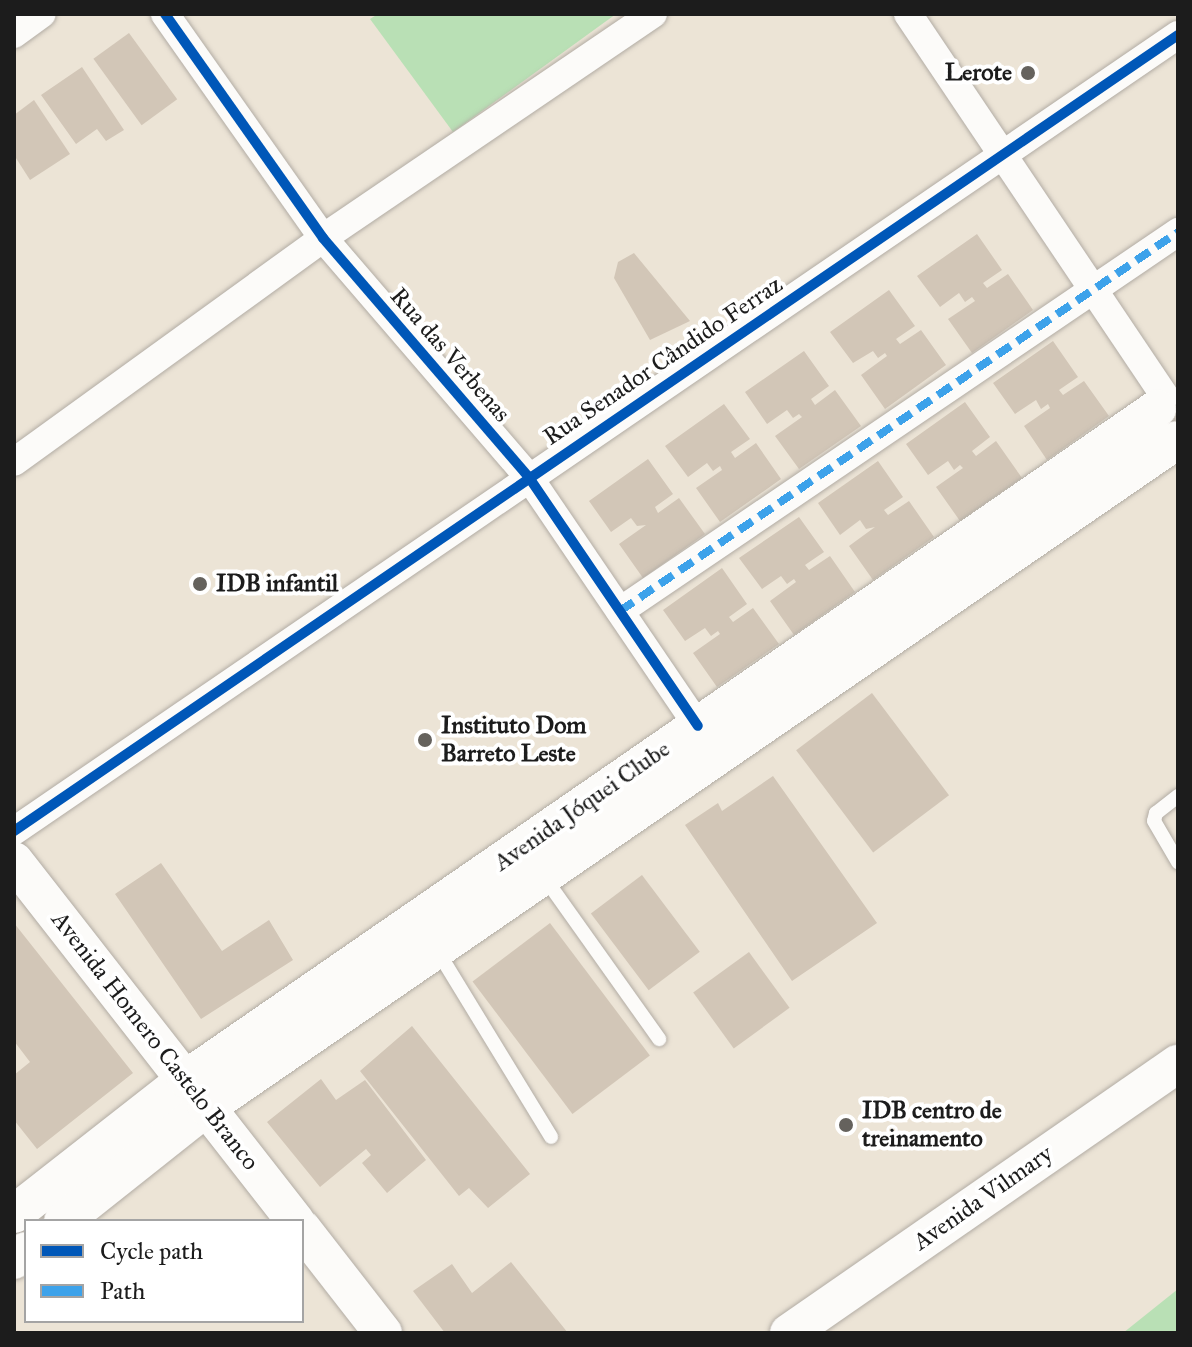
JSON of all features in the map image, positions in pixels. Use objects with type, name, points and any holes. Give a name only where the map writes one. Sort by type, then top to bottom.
[{"type":"main road","name":"Avenida Jóquei Clube","points":[[14,1214],[708,742],[1171,415]]},
{"type":"main road","name":"Avenida Jóquei Clube","points":[[65,1219],[196,1093],[437,950],[544,876],[708,742]]},
{"type":"main road","name":"Avenida Homero Castelo Branco","points":[[14,861],[293,1219]]},
{"type":"main road","name":"Avenida Vilmary","points":[[789,1333],[1178,1064]]},
{"type":"main road","points":[[304,1232],[383,1333]]},
{"type":"street","points":[[14,34],[42,14]]},
{"type":"street","name":"Rua das Verbenas","points":[[165,14],[323,238],[528,476],[708,742]]},
{"type":"street","points":[[14,462],[323,238],[653,14]]},
{"type":"street","points":[[908,14],[1095,292],[1171,415]]},
{"type":"street","name":"Rua Senador Cândido Ferraz","points":[[14,831],[528,476],[1004,156],[1178,35]]},
{"type":"street","points":[[620,611],[1095,292],[1178,232]]},
{"type":"lane","points":[[1177,860],[1154,821],[1156,813],[1178,796]]},
{"type":"lane","points":[[544,876],[659,1039]]},
{"type":"lane","points":[[437,950],[551,1137]]},
{"type":"green space","points":[[378,14],[616,14],[453,132],[370,19]]},
{"type":"green space","points":[[1178,1289],[1178,1333],[1123,1333]]},
{"type":"building","points":[[129,33],[177,99],[142,125],[93,59]]},
{"type":"building","points":[[82,67],[124,130],[106,141],[97,129],[76,144],[41,95]]},
{"type":"building","points":[[34,100],[70,154],[30,180],[14,155],[14,115]]},
{"type":"building","points":[[977,234],[1002,270],[983,283],[987,288],[1008,274],[1033,310],[972,353],[948,319],[975,301],[972,297],[965,302],[959,293],[940,307],[917,276]]},
{"type":"building","points":[[634,253],[690,321],[650,340],[614,278],[618,262]]},
{"type":"building","points":[[889,290],[915,326],[896,339],[900,344],[921,330],[946,365],[885,409],[861,375],[887,356],[885,353],[878,358],[873,351],[853,363],[830,332]]},
{"type":"building","points":[[1053,341],[1078,377],[1059,390],[1063,395],[1084,381],[1109,416],[1047,460],[1024,426],[1050,408],[1048,404],[1041,409],[1036,400],[1015,414],[993,383]]},
{"type":"building","points":[[804,351],[829,386],[811,399],[815,405],[835,390],[861,426],[799,469],[775,436],[802,417],[799,414],[793,418],[787,410],[767,424],[745,392]]},
{"type":"building","points":[[965,402],[990,437],[972,451],[976,456],[996,441],[1022,478],[960,521],[936,487],[963,468],[960,465],[954,470],[948,461],[928,475],[906,444]]},
{"type":"building","points":[[724,404],[750,439],[731,452],[735,458],[756,443],[781,479],[720,522],[696,488],[722,470],[720,466],[713,471],[707,463],[688,477],[665,446]]},
{"type":"building","points":[[648,459],[673,494],[655,507],[658,513],[679,498],[705,534],[643,578],[619,544],[646,525],[637,526],[631,518],[611,532],[589,501]]},
{"type":"building","points":[[878,461],[903,497],[884,510],[888,515],[909,501],[934,537],[873,580],[849,546],[875,527],[866,529],[860,520],[840,535],[818,503]]},
{"type":"building","points":[[799,517],[824,552],[805,565],[809,570],[830,556],[855,592],[794,635],[770,601],[796,582],[794,579],[787,584],[781,576],[762,589],[739,558]]},
{"type":"building","points":[[722,568],[747,604],[729,617],[733,622],[753,608],[779,644],[717,687],[693,653],[720,634],[718,631],[711,636],[705,628],[685,641],[663,610]]},
{"type":"building","points":[[872,693],[949,795],[873,852],[796,750]]},
{"type":"building","points":[[773,776],[877,923],[792,981],[685,825],[718,803],[722,811]]},
{"type":"building","points":[[161,863],[222,951],[269,920],[293,960],[201,1019],[115,894]]},
{"type":"building","points":[[642,875],[700,952],[649,990],[591,914]]},
{"type":"building","points":[[14,923],[133,1073],[37,1149],[14,1120],[14,1075],[30,1062],[14,1041]]},
{"type":"building","points":[[550,923],[650,1056],[572,1114],[473,981]]},
{"type":"building","points":[[749,952],[790,1008],[734,1048],[693,993]]},
{"type":"building","points":[[412,1026],[530,1174],[488,1208],[469,1188],[459,1196],[360,1071]]},
{"type":"building","points":[[321,1079],[336,1100],[365,1080],[426,1160],[387,1193],[362,1163],[371,1155],[366,1149],[320,1187],[267,1122]]},
{"type":"building","points":[[511,1262],[568,1333],[445,1333],[413,1291],[452,1264],[472,1293]]},
{"type":"marked path","points":[[620,611],[1178,232]]},
{"type":"cycle path","points":[[165,14],[323,238],[528,476],[698,726]]},
{"type":"cycle path","points":[[14,831],[1178,35]]},
{"type":"place","name":"Lerote","points":[[1028,73]]},
{"type":"place","name":"IDB infantil","points":[[200,584]]},
{"type":"place","name":"Instituto Dom Barreto Leste","points":[[425,740]]},
{"type":"place","name":"IDB centro de treinamento","points":[[846,1125]]}]
